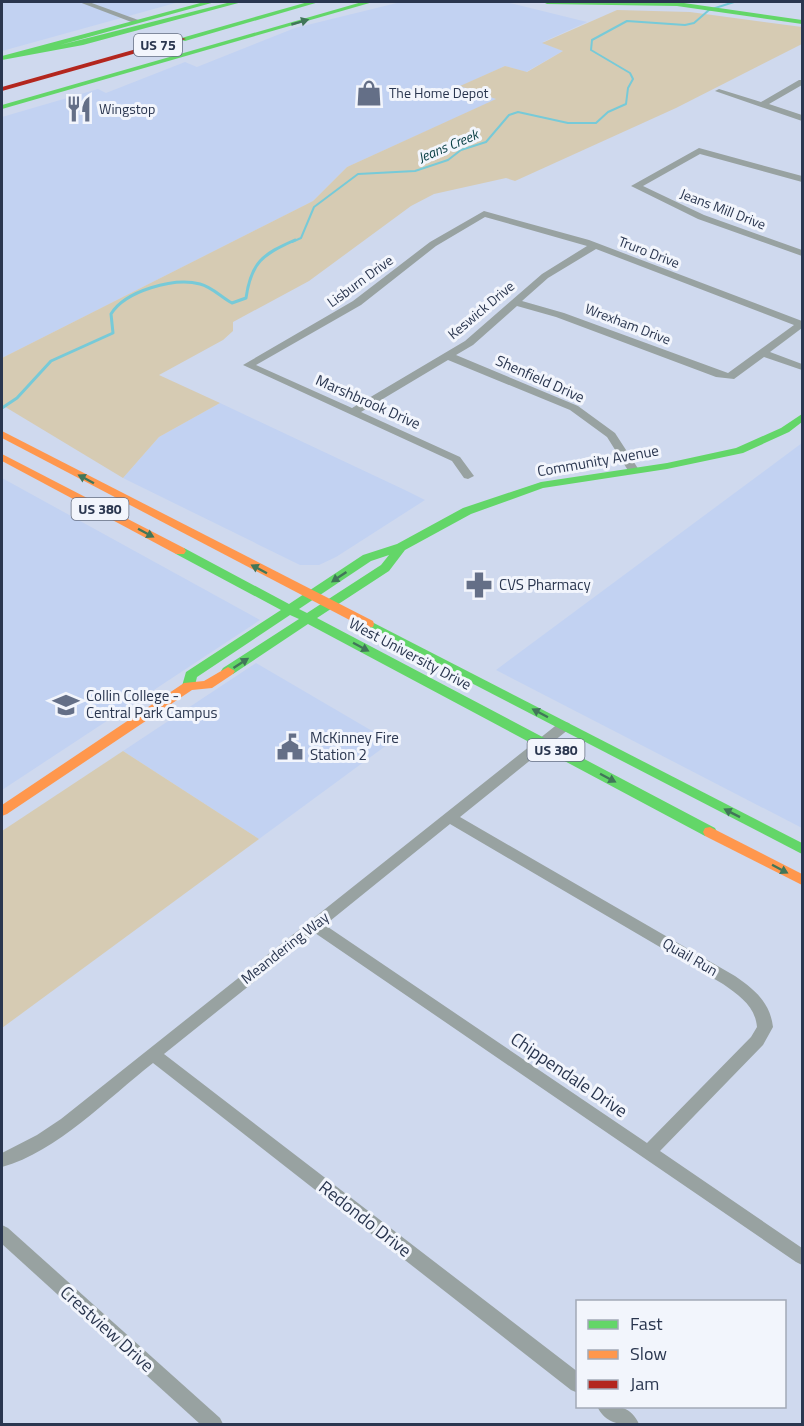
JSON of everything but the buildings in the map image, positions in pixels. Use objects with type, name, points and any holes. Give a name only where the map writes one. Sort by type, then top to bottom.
[{"type":"main road","points":[[2,58],[211,2]]},
{"type":"main road","points":[[2,58],[83,43],[238,2]]},
{"type":"main road","name":"US 75","points":[[2,75],[267,2]]},
{"type":"main road","name":"US 75","points":[[2,89],[315,2]]},
{"type":"main road","points":[[2,107],[350,5],[369,2]]},
{"type":"main road","points":[[554,2],[701,3],[802,22]]},
{"type":"main road","points":[[2,100],[219,37],[279,17],[290,9]]},
{"type":"main road","points":[[737,9],[802,16]]},
{"type":"main road","name":"Community Avenue","points":[[189,686],[191,675],[367,558],[401,547],[467,511],[542,485],[739,451],[785,430],[802,417]]},
{"type":"main road","name":"West University Drive","points":[[2,434],[802,849]]},
{"type":"main road","name":"West University Drive","points":[[2,457],[802,880]]},
{"type":"main road","name":"Community Avenue","points":[[2,811],[189,686],[207,685],[331,606],[385,568],[401,547]]},
{"type":"street","points":[[83,2],[137,21]]},
{"type":"street","points":[[762,105],[802,82]]},
{"type":"street","points":[[719,91],[802,118]]},
{"type":"street","name":"Jeans Mill Drive","points":[[802,178],[699,151],[636,186],[701,216],[802,253]]},
{"type":"street","name":"Truro Drive","points":[[484,214],[594,246],[801,324]]},
{"type":"street","name":"Lisburn Drive","points":[[248,365],[357,303],[433,244],[484,214]]},
{"type":"street","name":"Keswick Drive","points":[[353,412],[469,342],[545,276],[594,246]]},
{"type":"street","name":"Wrexham Drive","points":[[514,302],[560,315],[716,374],[730,377],[764,353]]},
{"type":"street","points":[[764,353],[801,324]]},
{"type":"street","points":[[764,353],[802,367]]},
{"type":"street","name":"Shenfield Drive","points":[[448,356],[574,408],[611,435],[633,470]]},
{"type":"street","name":"Marshbrook Drive","points":[[248,365],[456,459],[468,476]]},
{"type":"street","name":"Meandering Way","points":[[2,1160],[36,1145],[62,1129],[564,726]]},
{"type":"street","name":"Quail Run","points":[[449,817],[729,980],[752,997],[760,1008],[765,1027],[758,1041],[649,1152]]},
{"type":"street","name":"Chippendale Drive","points":[[314,925],[802,1257]]},
{"type":"street","name":"Redondo Drive","points":[[153,1054],[576,1382]]},
{"type":"street","name":"Crestview Drive","points":[[2,1233],[213,1425]]},
{"type":"street","points":[[607,1408],[629,1425]]},
{"type":"shaded area","points":[[2,2],[179,2],[2,51]]},
{"type":"shaded area","points":[[401,2],[506,2],[587,22],[543,42],[563,51],[526,72],[505,66],[461,86],[497,99],[347,167],[313,201],[2,358],[2,117],[98,89],[106,93],[185,62],[197,67],[295,28]]},
{"type":"shaded area","points":[[617,10],[690,12],[802,27],[802,44],[676,108],[515,181],[506,178],[434,194],[411,206],[309,281],[233,322],[233,331],[223,340],[159,375],[220,403],[159,437],[123,478],[2,405],[2,358],[313,201],[347,167],[496,99],[460,86],[505,66],[527,72],[563,51],[542,43]]},
{"type":"shaded area","points":[[220,403],[425,500],[336,557],[319,565],[300,565],[123,478],[159,437]]},
{"type":"shaded area","points":[[802,443],[802,828],[496,670]]},
{"type":"shaded area","name":"Collin College - Central Park Campus","points":[[2,478],[260,620],[2,790]]},
{"type":"shaded area","points":[[256,663],[391,742],[259,839],[123,751]]},
{"type":"shaded area","points":[[123,751],[259,839],[2,1028],[2,831]]},
{"type":"waterway","name":"Jeans Creek","points":[[292,242],[301,238],[314,207],[358,174],[415,171],[448,160],[461,150],[486,142],[509,115],[518,112],[568,123],[596,123],[608,112],[626,104],[628,88],[633,79],[630,73],[591,50],[592,40],[627,21],[685,25],[694,23],[709,10],[734,2]]},
{"type":"waterway","name":"Jeans Creek","points":[[2,408],[17,398],[51,361],[113,333],[111,314],[127,299],[164,284],[189,282],[209,287],[232,303],[246,298],[251,276],[260,261],[295,240]]},
{"type":"traffic: fast","points":[[2,58],[211,2]]},
{"type":"traffic: fast","points":[[2,58],[83,43],[238,2]]},
{"type":"traffic: fast","points":[[182,39],[315,2]]},
{"type":"traffic: fast","points":[[2,107],[369,2]]},
{"type":"traffic: fast","points":[[547,2],[677,4],[802,22]]},
{"type":"traffic: fast","points":[[189,686],[191,675],[367,558],[401,547],[467,511],[541,485],[667,466],[739,451],[785,430],[802,417]]},
{"type":"traffic: fast","points":[[228,671],[385,568],[401,547]]},
{"type":"traffic: fast","points":[[180,551],[710,832]]},
{"type":"traffic: fast","points":[[368,624],[802,849]]},
{"type":"traffic: slow","points":[[2,434],[368,624]]},
{"type":"traffic: slow","points":[[2,457],[180,551]]},
{"type":"traffic: slow","points":[[2,811],[189,686],[207,685],[228,671]]},
{"type":"traffic: slow","points":[[710,832],[802,880]]},
{"type":"traffic: jam","points":[[2,89],[182,39]]},
{"type":"place","name":"The Home Depot","points":[[369,93]]},
{"type":"place","name":"Wingstop","points":[[79,109]]},
{"type":"place","name":"CVS Pharmacy","points":[[479,585]]},
{"type":"place","name":"Collin College - Central Park Campus","points":[[66,705]]},
{"type":"place","name":"McKinney Fire Station 2","points":[[290,747]]}]
